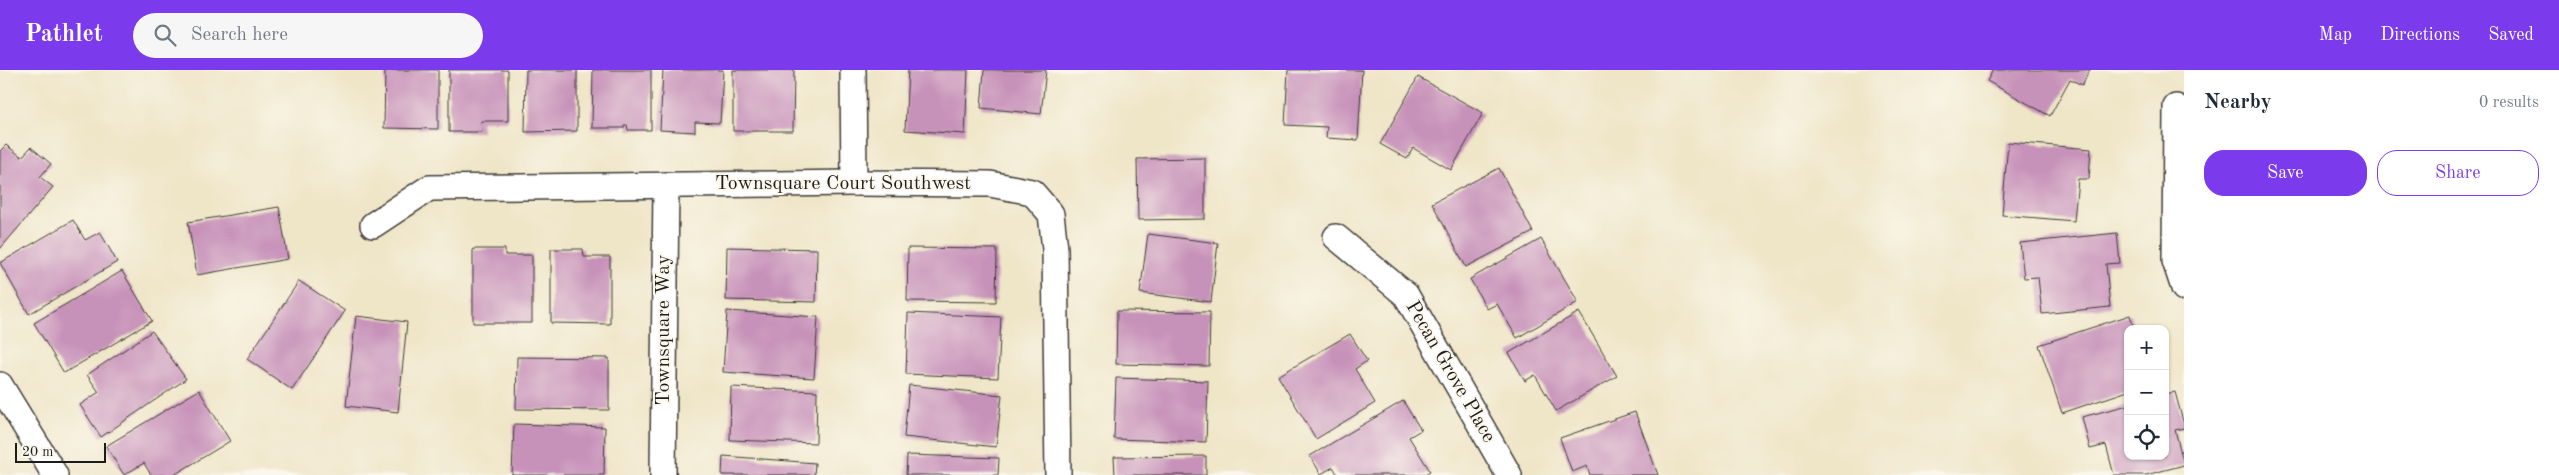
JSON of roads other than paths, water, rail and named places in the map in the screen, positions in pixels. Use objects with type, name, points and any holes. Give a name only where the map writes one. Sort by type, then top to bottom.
[{"type":"street","points":[[853,70],[854,182]]},
{"type":"street","points":[[2176,107],[2174,261],[2184,288]]},
{"type":"street","name":"Townsquare Court Southwest","points":[[373,225],[429,188],[854,182],[990,184],[1032,192],[1051,214],[1055,249],[1058,475]]},
{"type":"street","name":"Townsquare Way","points":[[663,475],[666,185]]},
{"type":"street","name":"Pecan Grove Place","points":[[1336,237],[1406,295],[1509,475]]},
{"type":"street","points":[[0,386],[54,475]]}]
